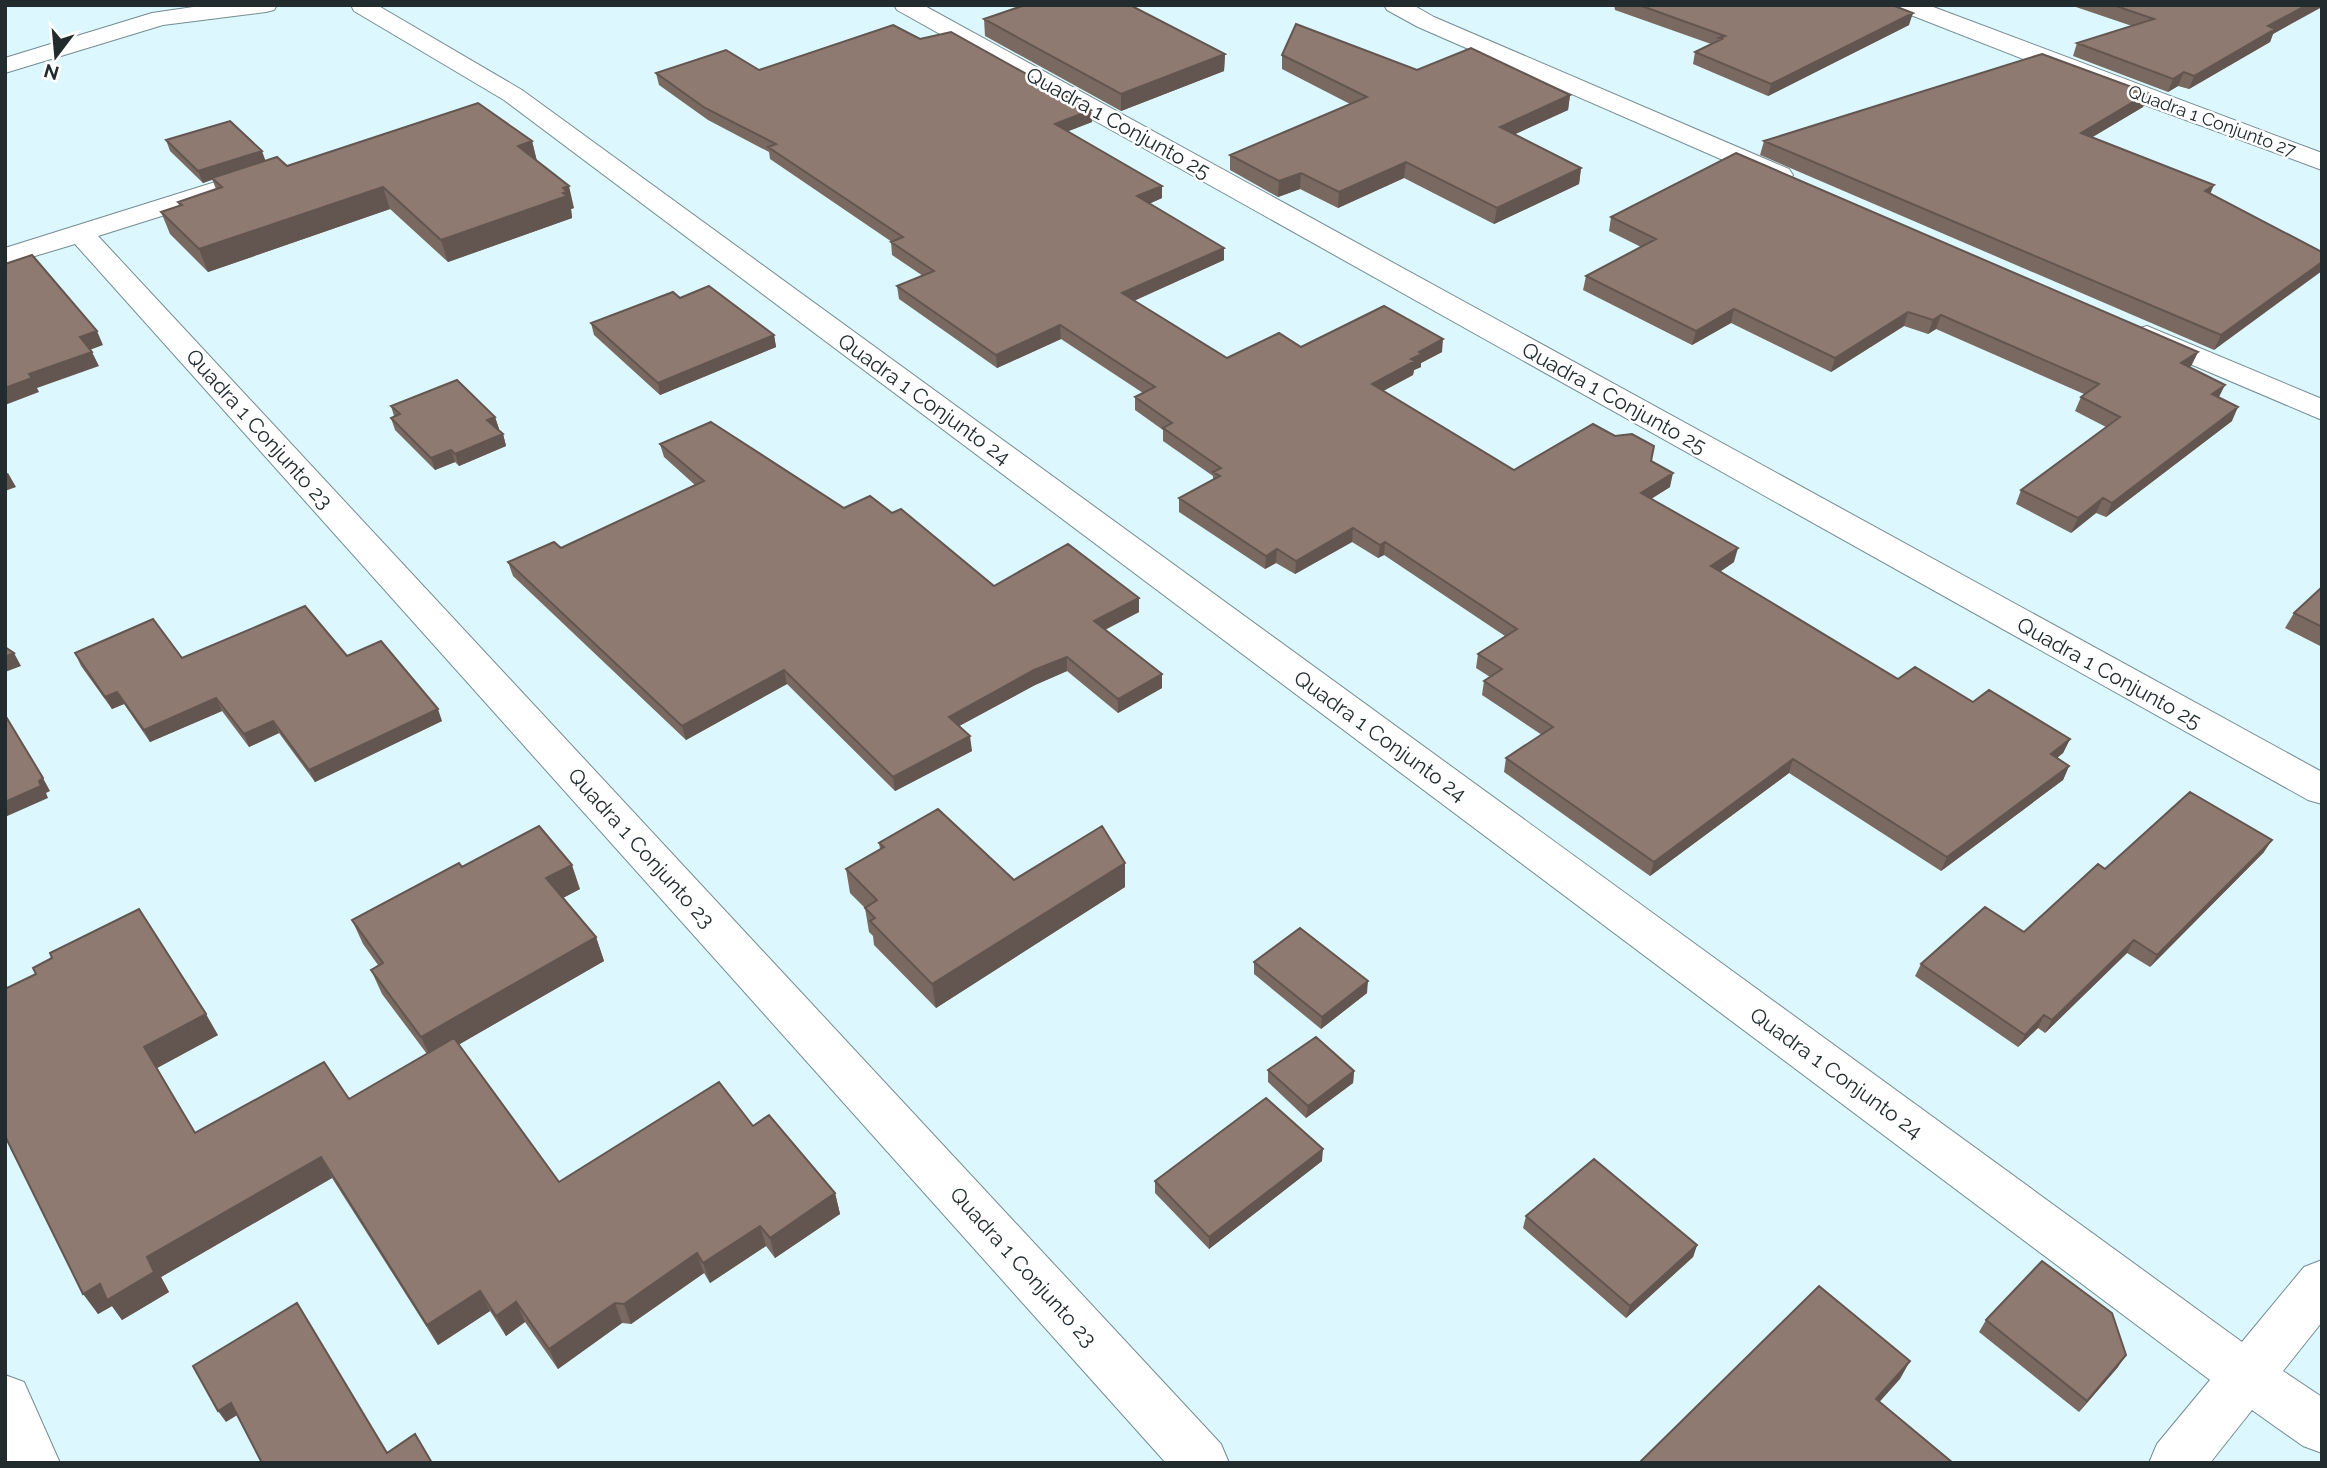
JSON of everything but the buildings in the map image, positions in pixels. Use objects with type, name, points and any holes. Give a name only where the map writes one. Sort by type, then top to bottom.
[{"type":"street","points":[[5,66],[160,18],[266,5]]},
{"type":"street","points":[[360,6],[383,5]]},
{"type":"street","name":"Quadra 1 Conjunto 25","points":[[905,5],[2322,790]]},
{"type":"street","points":[[1395,5],[1426,22],[1809,187]]},
{"type":"street","name":"Quadra 1 Conjunto 27","points":[[1906,5],[2322,162]]},
{"type":"street","name":"Quadra 1 Conjunto 24","points":[[360,6],[500,99],[2247,1377],[2322,1428]]},
{"type":"street","points":[[124,9],[160,18]]},
{"type":"street","points":[[5,257],[250,179]]},
{"type":"street","name":"Quadra 1 Conjunto 23","points":[[80,233],[1202,1463]]},
{"type":"street","points":[[2129,327],[2322,411]]},
{"type":"street","points":[[2176,1463],[2322,1283]]},
{"type":"street","points":[[5,1400],[33,1463]]}]
